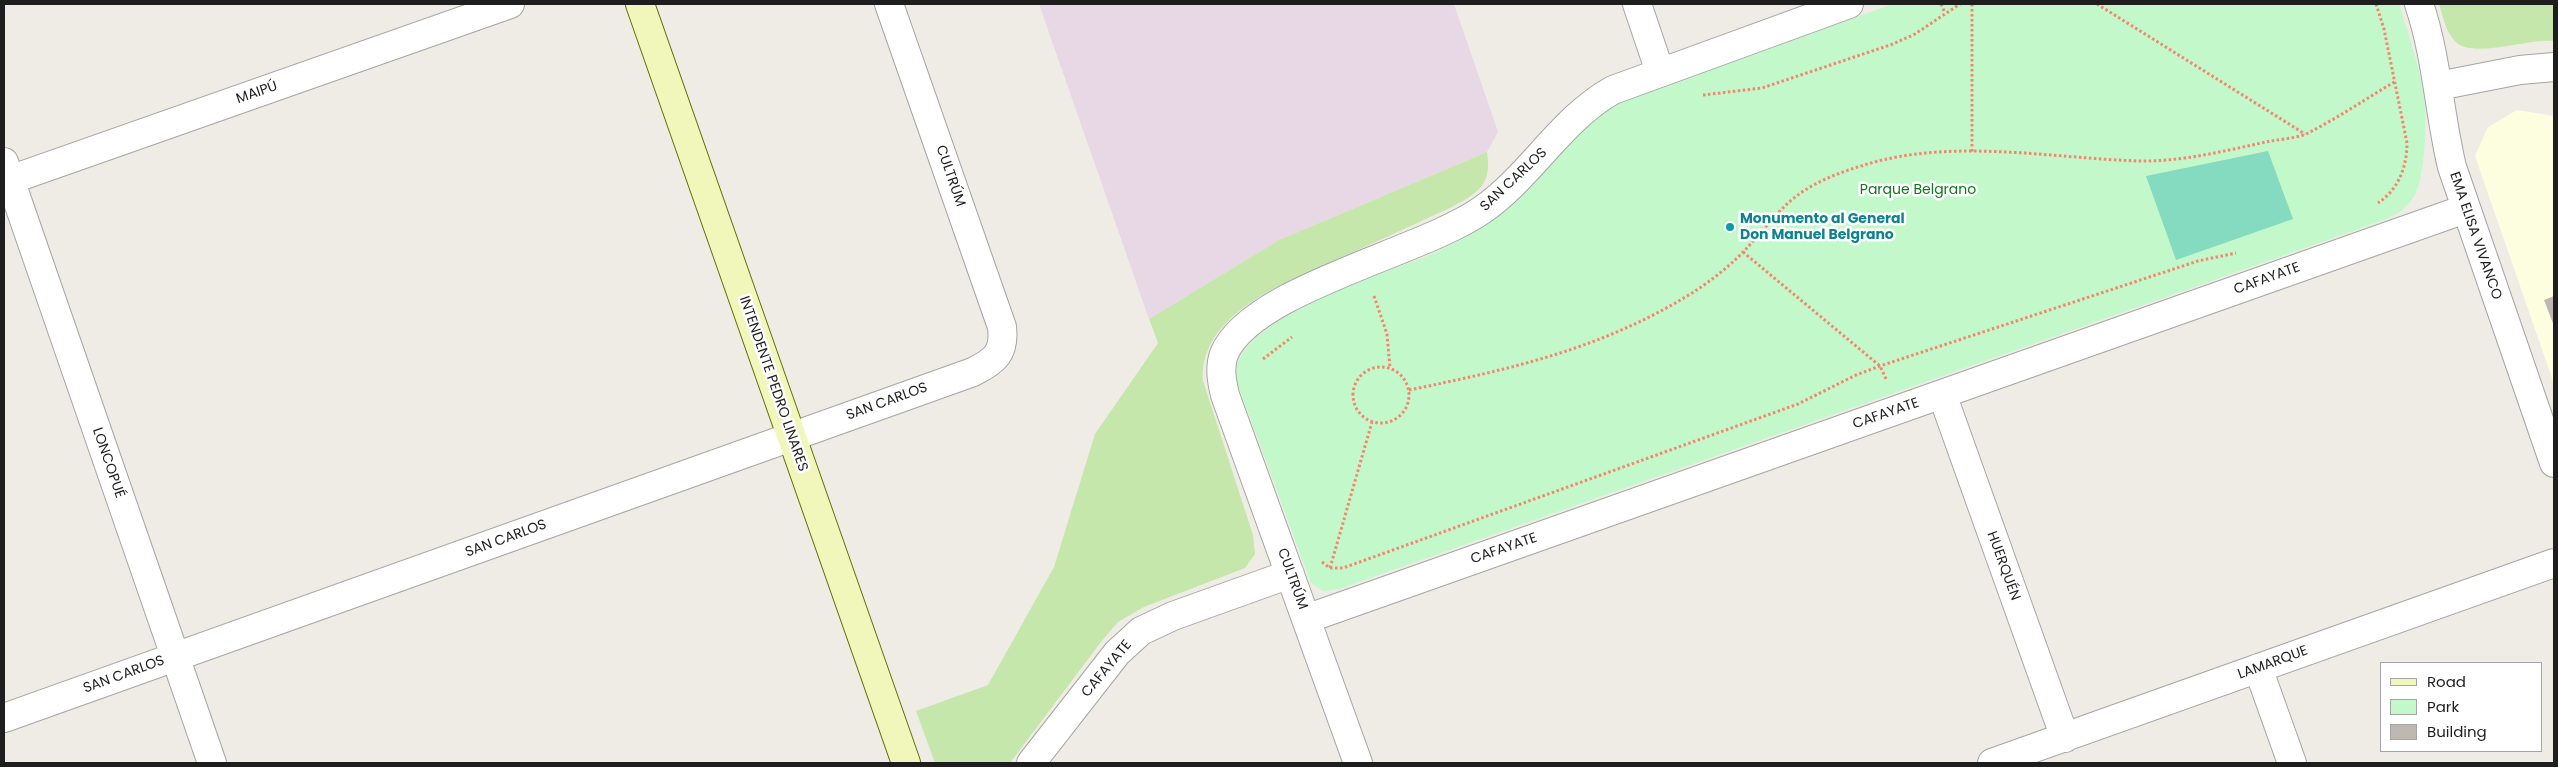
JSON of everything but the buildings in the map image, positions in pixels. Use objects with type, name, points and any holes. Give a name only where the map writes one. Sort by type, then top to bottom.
[{"type":"main road","name":"INTENDENTE PEDRO LINARES","points":[[640,4],[906,763]]},
{"type":"street","name":"MAIPÚ","points":[[6,175],[510,4]]},
{"type":"street","name":"CULTRÚM","points":[[889,4],[999,317],[1004,340],[1001,349]]},
{"type":"street","points":[[1637,4],[1660,72]]},
{"type":"street","name":"SAN CARLOS","points":[[1225,395],[1221,368],[1224,354],[1242,330],[1255,318],[1288,298],[1434,237],[1469,220],[1485,209],[1521,176],[1575,118],[1600,97],[1630,83],[1849,4]]},
{"type":"street","name":"EMA ELISA VIVANCO","points":[[2419,4],[2431,44],[2447,148],[2465,209],[2554,463]]},
{"type":"street","points":[[2438,86],[2520,70],[2554,67]]},
{"type":"street","name":"LONCOPUÉ","points":[[6,175],[212,763]]},
{"type":"street","name":"CAFAYATE","points":[[1306,619],[2465,209]]},
{"type":"street","name":"SAN CARLOS","points":[[4,718],[973,372],[995,359],[1001,349]]},
{"type":"street","name":"HUERQUÉN","points":[[1942,394],[2064,738]]},
{"type":"street","name":"CULTRÚM","points":[[1225,395],[1358,763]]},
{"type":"street","name":"LAMARQUE","points":[[1992,763],[2554,563]]},
{"type":"street","name":"CAFAYATE","points":[[1031,763],[1117,653],[1141,631],[1173,616],[1290,574]]},
{"type":"street","points":[[2258,668],[2292,763]]},
{"type":"path","points":[[1941,4],[1945,13]]},
{"type":"path","points":[[1698,96],[1717,92],[1750,90],[1776,84],[1904,40],[1926,28],[1960,4]]},
{"type":"path","points":[[1972,4],[1972,152]]},
{"type":"path","points":[[2097,4],[2305,134]]},
{"type":"path","points":[[2375,205],[2392,190],[2399,179],[2407,155],[2407,132],[2384,29],[2376,4]]},
{"type":"path","points":[[1409,390],[1528,364],[1591,343],[1691,293],[1720,273],[1744,252],[1786,206],[1820,181],[1870,163],[1897,156],[1924,153],[1972,152],[2158,161],[2199,156],[2305,134],[2396,81]]},
{"type":"path","points":[[1744,252],[1880,366]]},
{"type":"path","points":[[1320,560],[1330,568],[1343,568],[1798,404],[1880,366],[2204,259],[2239,252]]},
{"type":"path","points":[[1366,300],[1383,292]]},
{"type":"path","points":[[1374,296],[1388,334],[1390,368]]},
{"type":"path","points":[[1260,361],[1297,332]]},
{"type":"path","points":[[1381,367],[1390,368],[1405,381],[1409,390],[1406,409],[1391,422],[1372,422],[1358,412],[1352,396],[1353,387],[1364,372],[1381,367]]},
{"type":"path","points":[[1330,568],[1372,422]]},
{"type":"shaded area","points":[[1039,4],[1454,4],[1498,132],[1487,152],[1279,240],[1149,319]]},
{"type":"shaded area","points":[[2517,110],[2554,116],[2554,384],[2475,156],[2488,127]]},
{"type":"green space","name":"Parque Belgrano","points":[[1893,4],[2399,4],[2417,63],[2426,118],[2420,181],[2417,190],[2414,197],[2403,210],[2384,220],[1339,589],[1323,591],[1311,583],[1236,380],[1240,358],[1256,338],[1281,320],[1312,303],[1427,256],[1481,228],[1511,206],[1588,126],[1617,103]]},
{"type":"green space","points":[[2439,4],[2554,4],[2554,41],[2475,49],[2464,47],[2456,42],[2450,34]]},
{"type":"green space","points":[[2268,151],[2293,219],[2176,260],[2146,176]]},
{"type":"green space","points":[[1487,152],[1488,163],[1485,180],[1482,186],[1470,197],[1262,295],[1237,313],[1216,335],[1205,357],[1203,381],[1253,535],[1255,554],[1245,568],[1144,607],[1118,622],[1010,763],[935,763],[916,711],[988,685],[1054,567],[1095,434],[1158,343],[1149,319],[1279,240]]},
{"type":"place","name":"Monumento al General Don Manuel Belgrano","points":[[1730,227]]}]
